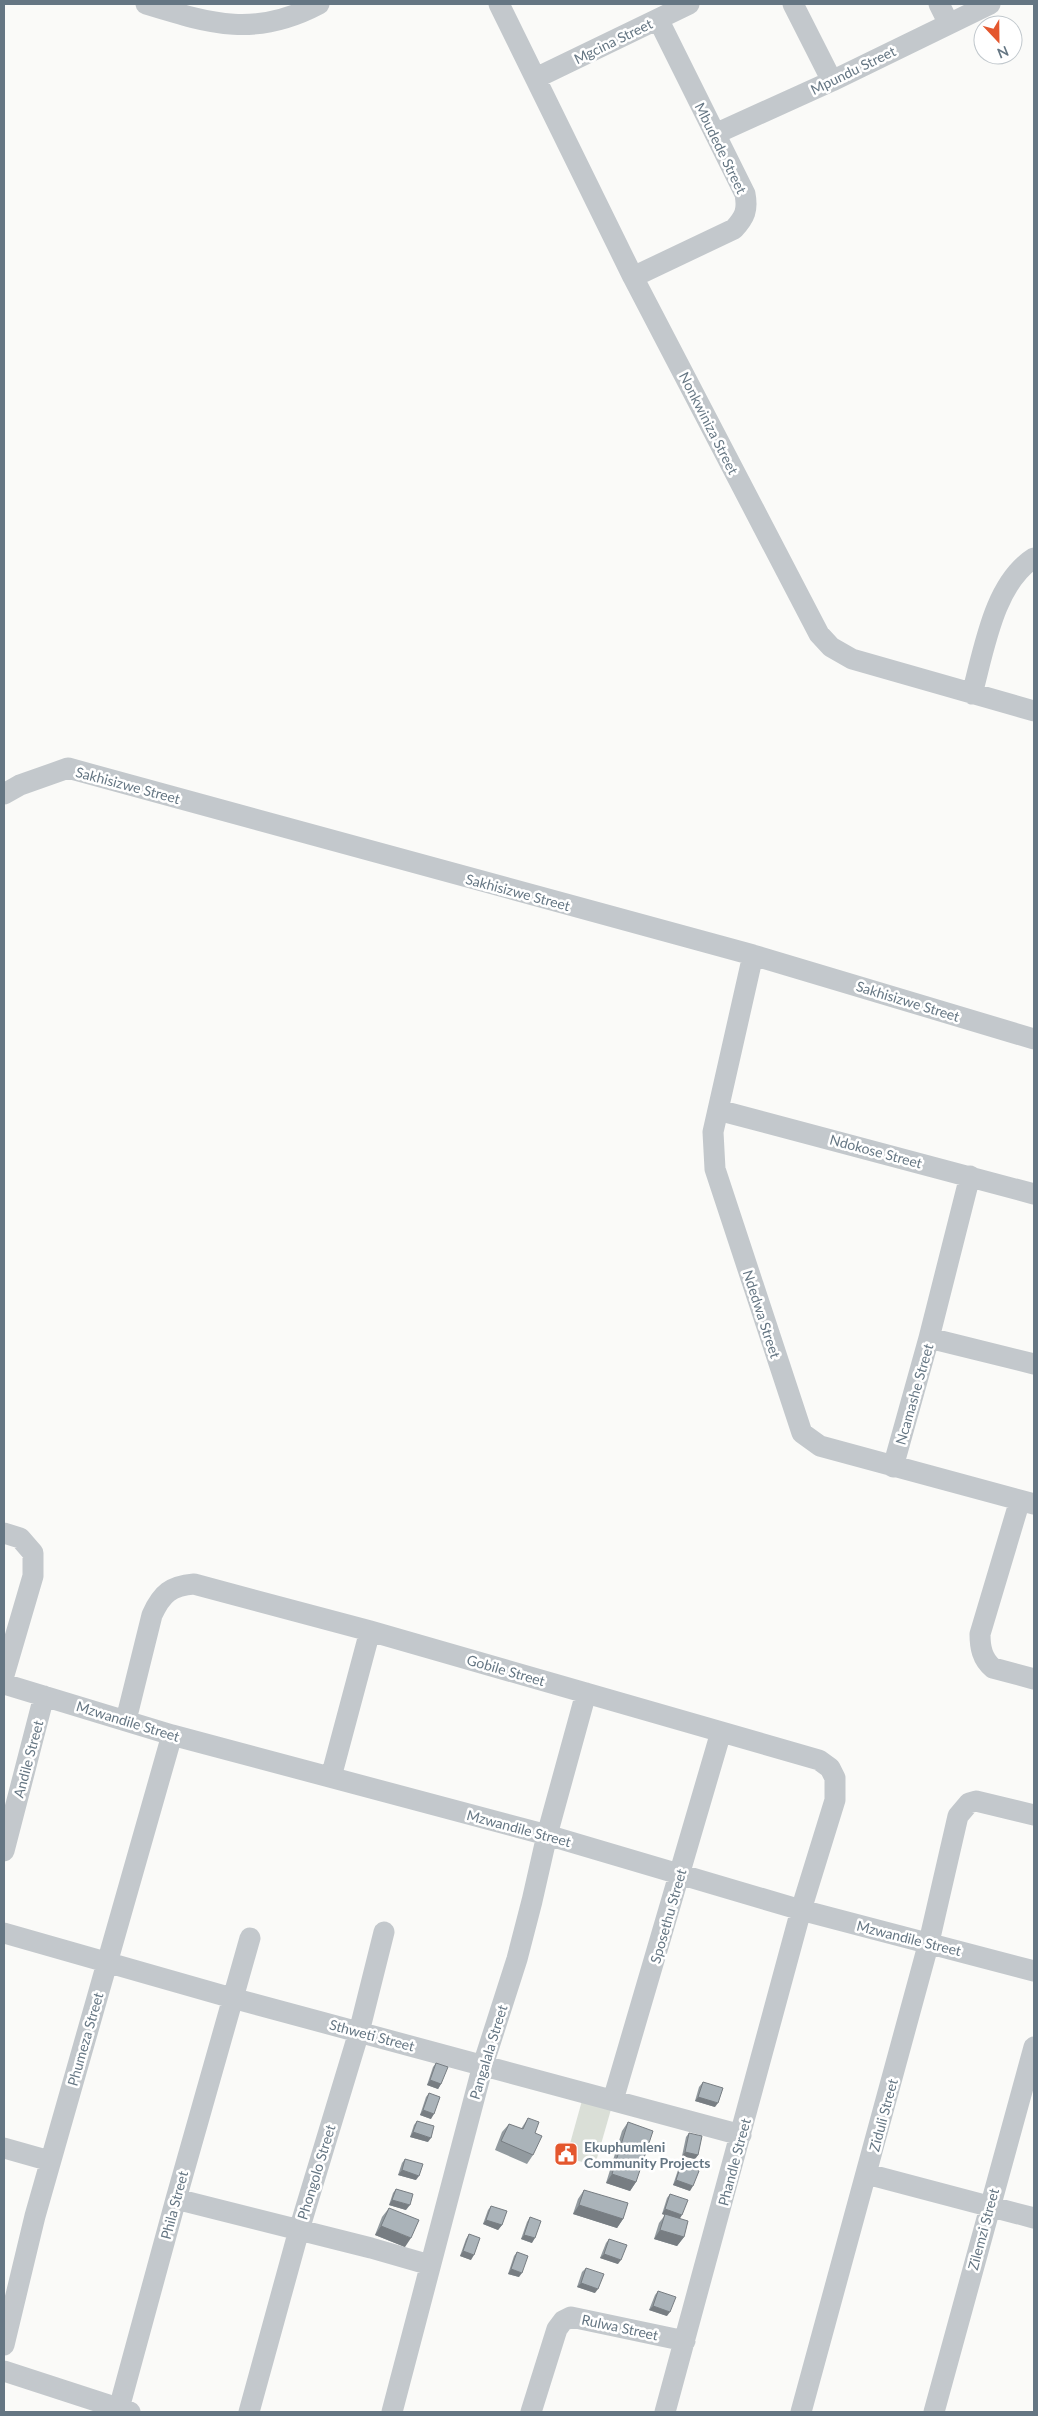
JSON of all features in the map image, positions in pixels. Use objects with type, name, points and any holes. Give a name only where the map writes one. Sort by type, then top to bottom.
[{"type":"street","points":[[146,4],[234,26],[259,25],[282,20],[319,4]]},
{"type":"street","name":"Nonkwiniza Street","points":[[499,4],[633,277],[819,634],[832,647],[852,659],[1034,711]]},
{"type":"street","name":"Mgcina Street","points":[[536,78],[689,4]]},
{"type":"street","points":[[793,4],[832,81]]},
{"type":"street","points":[[939,4],[949,24]]},
{"type":"street","name":"Mpundu Street","points":[[715,134],[832,81],[990,4]]},
{"type":"street","name":"Mbudede Street","points":[[633,277],[734,228],[744,218],[748,206],[745,194],[658,20]]},
{"type":"street","points":[[972,694],[994,618],[1005,590],[1017,571],[1034,558]]},
{"type":"street","name":"Sakhisizwe Street","points":[[4,794],[20,785],[68,768],[753,955],[1034,1039]]},
{"type":"street","name":"Ndedwa Street","points":[[753,955],[718,1110],[712,1145],[715,1169],[802,1433],[820,1446],[1027,1502]]},
{"type":"street","name":"Ndokose Street","points":[[718,1110],[1034,1194]]},
{"type":"street","points":[[929,1338],[970,1176]]},
{"type":"street","name":"Ncamashe Street","points":[[893,1467],[929,1338],[1034,1364]]},
{"type":"street","points":[[1027,1502],[980,1634],[980,1646],[988,1664],[993,1668],[1034,1679]]},
{"type":"street","points":[[4,1533],[20,1538],[33,1553],[33,1576],[4,1675]]},
{"type":"street","name":"Gobile Street","points":[[126,1720],[152,1615],[162,1597],[179,1585],[194,1584],[370,1631],[819,1760],[830,1768],[835,1778],[835,1800],[801,1910]]},
{"type":"street","points":[[331,1778],[370,1631]]},
{"type":"street","name":"Mzwandile Street","points":[[4,1684],[172,1734],[331,1778],[547,1834],[801,1910],[1034,1971]]},
{"type":"street","name":"Pangalala Street","points":[[392,2412],[483,2065],[517,1959],[547,1834],[586,1692]]},
{"type":"street","name":"Andile Street","points":[[4,1851],[44,1696]]},
{"type":"street","name":"Sposethu Street","points":[[613,2100],[681,1874],[721,1732]]},
{"type":"street","name":"Phumeza Street","points":[[4,2345],[50,2161],[172,1734]]},
{"type":"street","name":"Ziduli Street","points":[[801,2412],[929,1942],[958,1816],[969,1803],[976,1801],[1034,1815]]},
{"type":"street","name":"Phandle Street","points":[[665,2412],[801,1910]]},
{"type":"street","name":"Phongolo Street","points":[[249,2412],[298,2230],[359,2032],[384,1932]]},
{"type":"street","name":"Sthweti Street","points":[[4,1933],[232,1998],[741,2135]]},
{"type":"street","name":"Phila Street","points":[[123,2411],[176,2199],[250,1938]]},
{"type":"street","name":"Zilemzi Street","points":[[934,2412],[1034,2047]]},
{"type":"street","points":[[4,2148],[50,2161]]},
{"type":"street","points":[[867,2174],[1034,2218]]},
{"type":"street","points":[[176,2199],[430,2265]]},
{"type":"street","name":"Rulwa Street","points":[[531,2412],[557,2330],[563,2321],[571,2317],[685,2341]]},
{"type":"street","points":[[4,2371],[123,2411]]},
{"type":"shaded area","points":[[583,2097],[612,2106],[595,2165],[566,2158]]},
{"type":"building","points":[[436,2063],[448,2067],[441,2084],[430,2080]]},
{"type":"building","points":[[703,2082],[723,2088],[718,2103],[698,2097]]},
{"type":"building","points":[[429,2093],[440,2097],[434,2114],[423,2110]]},
{"type":"building","points":[[528,2118],[539,2122],[535,2133],[542,2136],[533,2155],[501,2141],[509,2124],[523,2129]]},
{"type":"building","points":[[417,2121],[434,2126],[431,2138],[413,2132]]},
{"type":"building","points":[[628,2122],[653,2131],[636,2182],[612,2174]]},
{"type":"building","points":[[689,2133],[702,2136],[698,2155],[685,2152]]},
{"type":"building","points":[[405,2159],[423,2164],[419,2176],[402,2170]]},
{"type":"building","points":[[681,2165],[699,2171],[693,2186],[676,2180]]},
{"type":"building","points":[[396,2189],[413,2194],[410,2205],[392,2200]]},
{"type":"building","points":[[584,2190],[628,2203],[623,2219],[579,2205]]},
{"type":"building","points":[[670,2194],[688,2200],[682,2215],[665,2209]]},
{"type":"building","points":[[491,2206],[507,2211],[502,2225],[486,2220]]},
{"type":"building","points":[[389,2208],[419,2220],[411,2238],[381,2226]]},
{"type":"building","points":[[665,2214],[688,2221],[684,2237],[660,2230]]},
{"type":"building","points":[[530,2217],[541,2221],[535,2238],[524,2235]]},
{"type":"building","points":[[469,2234],[480,2238],[474,2255],[463,2251]]},
{"type":"building","points":[[609,2239],[627,2245],[621,2260],[604,2254]]},
{"type":"building","points":[[517,2252],[528,2256],[522,2273],[511,2269]]},
{"type":"building","points":[[586,2268],[604,2274],[598,2289],[581,2283]]},
{"type":"building","points":[[658,2291],[676,2297],[670,2312],[653,2306]]},
{"type":"place","name":"Ekuphumleni Community Projects","points":[[566,2154]]}]
